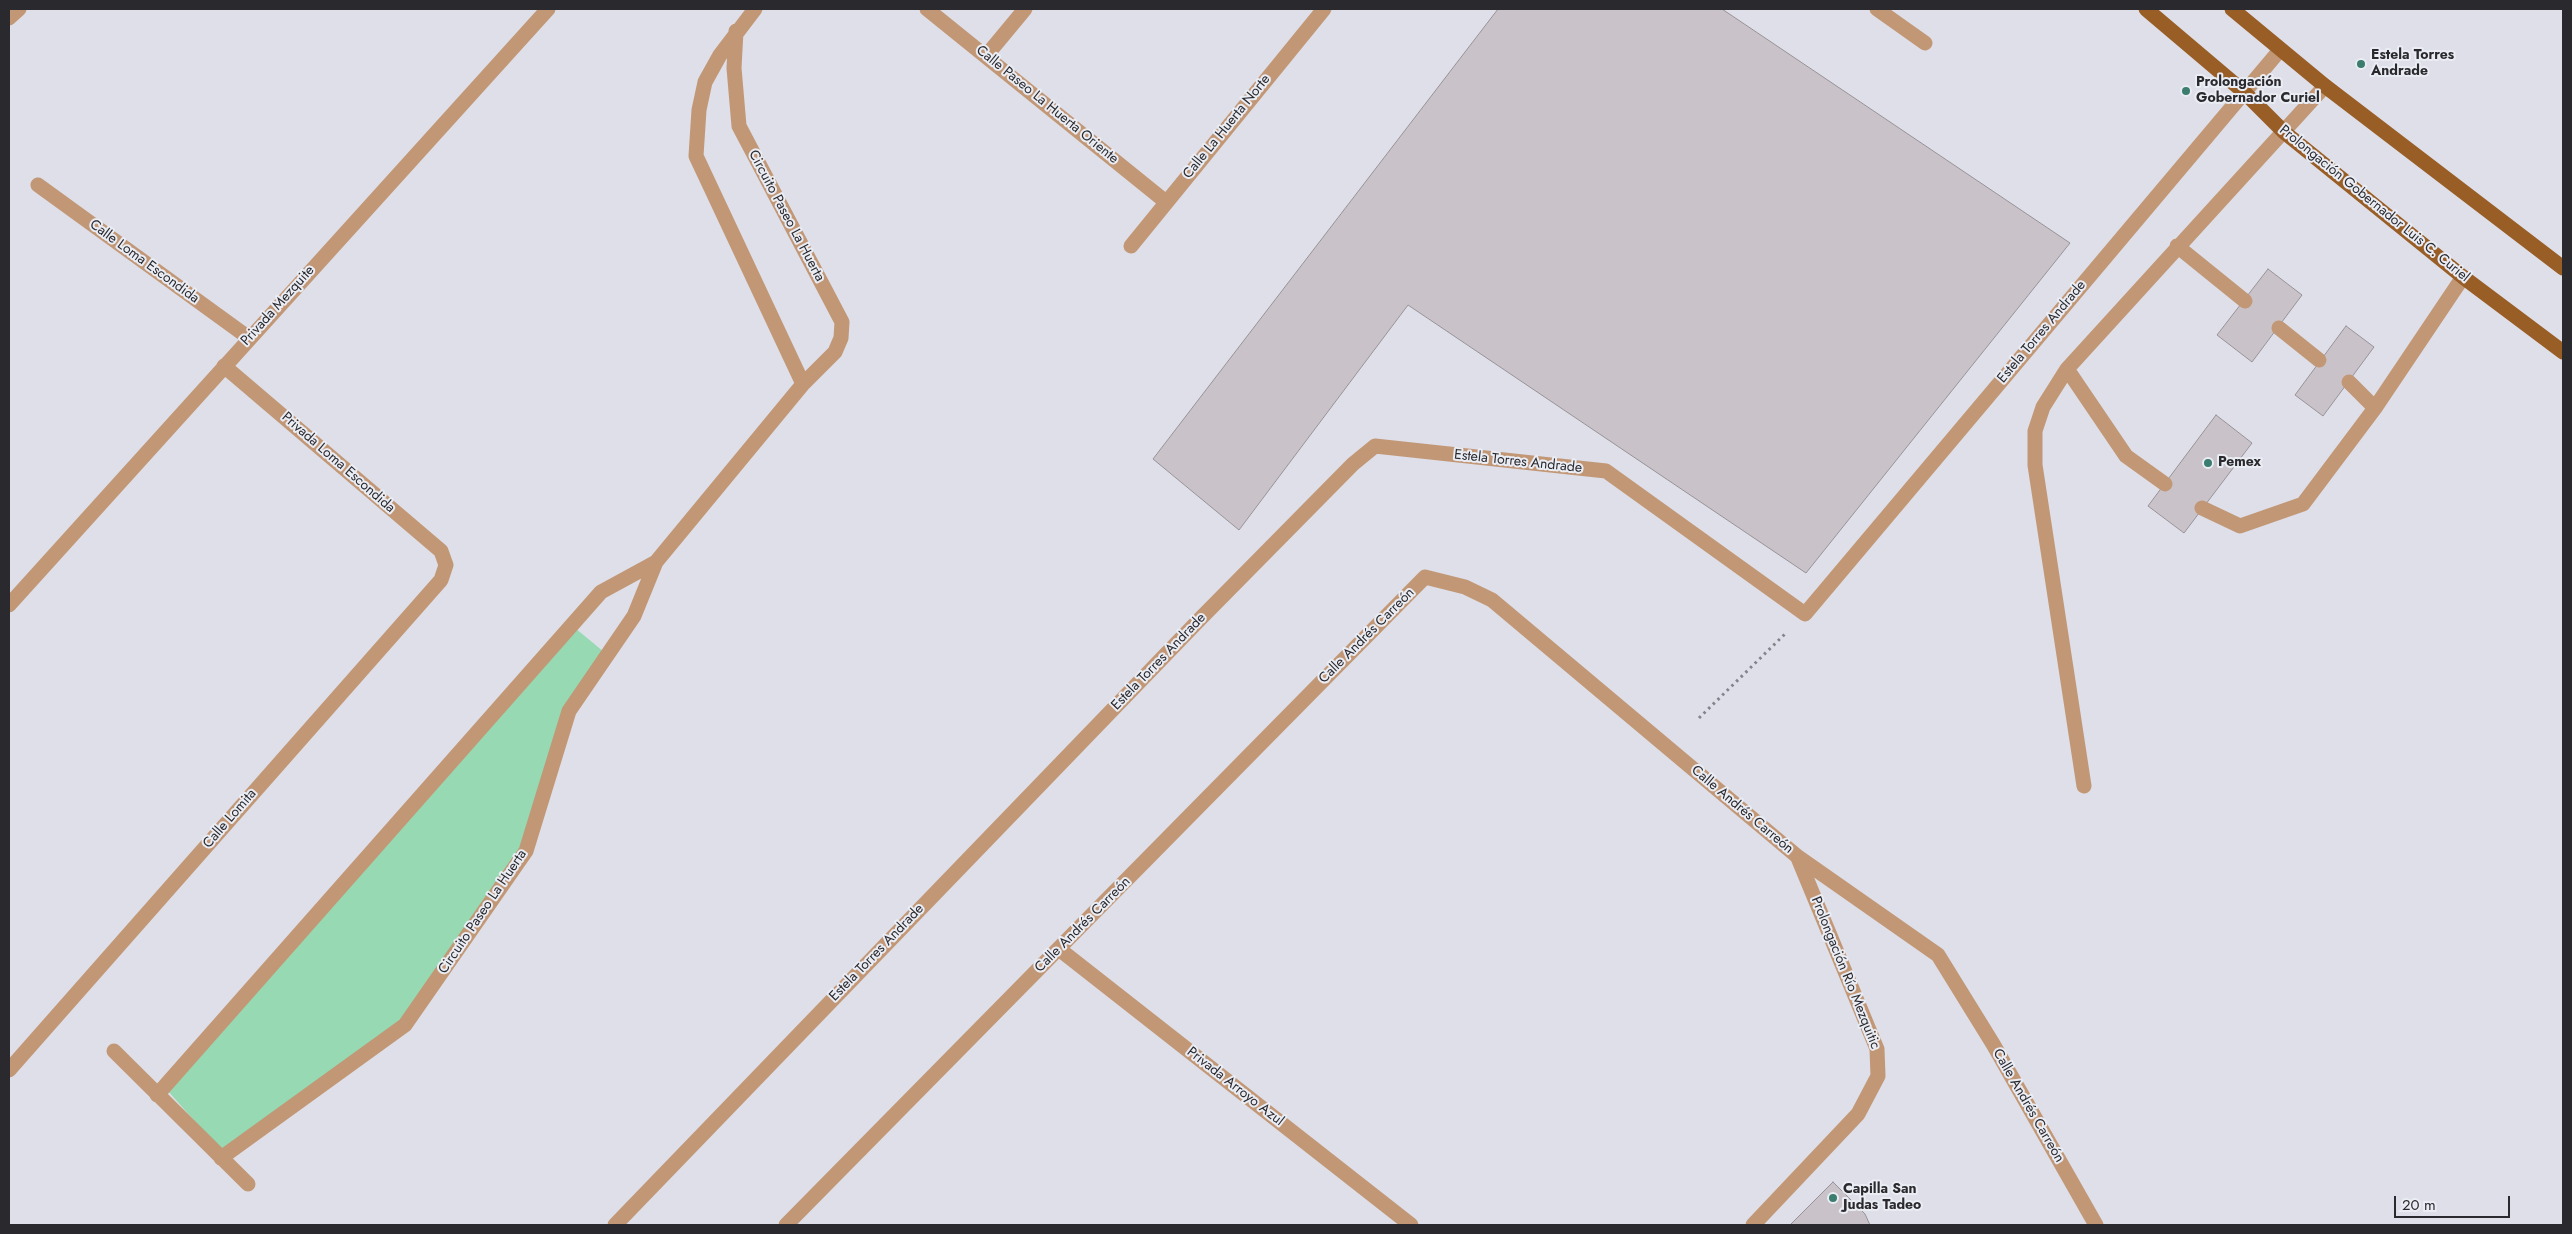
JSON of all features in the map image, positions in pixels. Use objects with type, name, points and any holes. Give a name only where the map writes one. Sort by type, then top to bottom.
[{"type":"main road","name":"Prolongación Gobernador Luis C. Curiel","points":[[2146,9],[2244,92],[2284,132],[2463,277],[2563,352]]},
{"type":"main road","points":[[2232,9],[2326,86],[2563,268]]},
{"type":"street","points":[[9,18],[19,9]]},
{"type":"street","name":"Privada Mezquite","points":[[9,604],[548,9]]},
{"type":"street","points":[[755,9],[736,31],[705,82],[699,110],[696,156],[803,384]]},
{"type":"street","name":"Calle Paseo La Huerta Oriente","points":[[928,9],[1166,202]]},
{"type":"street","points":[[986,56],[1025,9]]},
{"type":"street","name":"Calle La Huerta Norte","points":[[1131,246],[1324,9]]},
{"type":"street","points":[[1877,9],[1925,43]]},
{"type":"street","name":"Circuito Paseo La Huerta","points":[[221,1158],[405,1025],[526,851],[569,711],[634,616],[656,562],[803,384],[835,352],[841,338],[842,322],[739,126],[734,68],[736,31]]},
{"type":"street","name":"Estela Torres Andrade","points":[[615,1225],[1194,625],[1352,464],[1375,446],[1606,471],[1805,614],[2280,50]]},
{"type":"street","points":[[2084,786],[2035,465],[2034,431],[2043,407],[2066,369],[2326,86]]},
{"type":"street","name":"Calle Loma Escondida","points":[[38,185],[249,338]]},
{"type":"street","points":[[2177,246],[2245,301]]},
{"type":"street","points":[[2202,508],[2240,526],[2303,504],[2375,408],[2463,277]]},
{"type":"street","points":[[2279,328],[2319,360]]},
{"type":"street","name":"Privada Loma Escondida","points":[[224,366],[441,551],[446,565]]},
{"type":"street","points":[[2066,369],[2126,456],[2165,484]]},
{"type":"street","points":[[2349,382],[2375,408]]},
{"type":"street","name":"Circuito Paseo La Huerta","points":[[157,1095],[601,592],[656,562]]},
{"type":"street","name":"Calle Lomita","points":[[9,1070],[441,580],[446,565]]},
{"type":"street","name":"Calle Andrés Carreón","points":[[786,1225],[1425,578],[1464,587],[1492,600],[1798,857],[1938,955],[1993,1044],[2096,1225]]},
{"type":"street","name":"Prolongación Río Mezquitic","points":[[1753,1225],[1858,1114],[1878,1076],[1877,1048],[1798,857]]},
{"type":"street","name":"Privada Arroyo Azul","points":[[1059,949],[1411,1225]]},
{"type":"street","points":[[114,1050],[248,1184]]},
{"type":"path","points":[[1699,718],[1805,614]]},
{"type":"green space","points":[[575,628],[604,652],[565,712],[524,849],[404,1019],[222,1152],[168,1091]]},
{"type":"building","points":[[1498,9],[1722,9],[2070,243],[1806,573],[1408,305],[1239,530],[1153,459]]},
{"type":"building","points":[[2268,269],[2302,295],[2252,362],[2217,335]]},
{"type":"building","points":[[2346,326],[2374,347],[2323,416],[2295,395]]},
{"type":"building","name":"Pemex","points":[[2216,415],[2252,443],[2184,533],[2148,506]]},
{"type":"building","name":"Capilla San Judas Tadeo","points":[[1833,1182],[1865,1214],[1870,1225],[1790,1225]]},
{"type":"place","name":"Estela Torres Andrade","points":[[2361,64]]},
{"type":"place","name":"Prolongación Gobernador Curiel","points":[[2186,91]]},
{"type":"place","name":"Pemex","points":[[2208,463]]},
{"type":"place","name":"Capilla San Judas Tadeo","points":[[1833,1198]]}]
